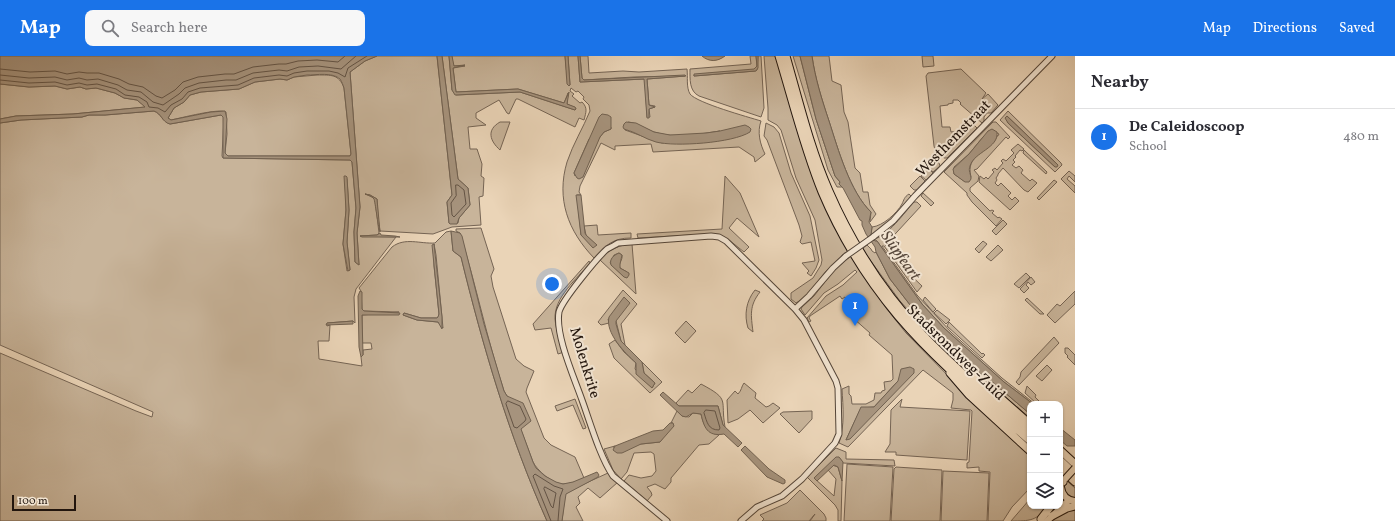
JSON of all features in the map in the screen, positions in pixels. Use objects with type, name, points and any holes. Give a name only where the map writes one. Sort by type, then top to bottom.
[{"type":"highway","name":"Stadsrondweg-Zuid","points":[[779,56],[814,172],[841,232],[857,260],[881,295],[913,332],[940,360],[1027,438]]},
{"type":"highway","name":"Stadsrondweg-Zuid","points":[[786,56],[820,170],[846,229],[870,267],[891,297],[923,334],[948,360],[1027,430]]},
{"type":"highway","points":[[940,360],[954,380],[1027,448]]},
{"type":"highway","points":[[948,360],[983,384],[1027,421]]},
{"type":"highway","points":[[1063,452],[1075,458]]},
{"type":"highway","points":[[1063,453],[1075,464]]},
{"type":"highway","points":[[1063,463],[1075,474]]},
{"type":"highway","points":[[1063,471],[1075,482]]},
{"type":"highway","points":[[1045,519],[1066,508],[1075,506]]},
{"type":"highway","points":[[1045,519],[1050,509]]},
{"type":"main road","points":[[1063,482],[1075,468]]},
{"type":"main road","points":[[1045,519],[1072,501],[1063,494]]},
{"type":"main road","points":[[1045,519],[1053,509]]},
{"type":"street","name":"Westhemstraat","points":[[795,309],[846,256],[893,221],[920,191],[1052,56]]},
{"type":"street","name":"Molenkrite","points":[[667,521],[613,476],[608,469],[566,355],[560,330],[560,311],[565,299],[604,252],[618,243],[711,236],[719,237],[726,241],[795,309],[804,320],[836,381],[838,388],[839,434],[836,443],[802,479],[782,496],[757,506],[741,521]]},
{"type":"shaded area","points":[[377,56],[437,56],[452,195],[447,202],[449,223],[458,223],[459,218],[470,205],[468,188],[458,179],[442,56],[449,56],[452,90],[456,95],[520,92],[575,110],[576,108],[567,104],[568,93],[564,103],[518,89],[456,92],[453,68],[465,66],[453,66],[452,56],[565,56],[568,85],[570,85],[568,56],[578,56],[580,82],[645,79],[647,117],[650,117],[649,109],[655,106],[649,105],[647,79],[685,76],[584,80],[582,78],[580,56],[588,56],[589,73],[687,69],[689,91],[695,98],[761,121],[759,129],[760,138],[765,154],[755,162],[754,157],[739,147],[653,152],[651,144],[615,146],[615,150],[601,143],[580,186],[579,192],[581,195],[577,195],[581,235],[596,245],[586,235],[584,226],[597,225],[598,235],[631,233],[631,238],[619,239],[610,243],[594,258],[577,237],[571,226],[564,202],[563,189],[567,162],[590,111],[589,105],[583,99],[584,97],[578,91],[576,92],[571,88],[570,91],[574,94],[572,96],[580,103],[582,102],[586,108],[584,120],[579,118],[575,127],[518,99],[516,99],[509,114],[499,100],[476,113],[476,118],[486,125],[468,127],[470,149],[477,149],[482,164],[481,176],[484,178],[483,196],[479,197],[481,225],[452,227],[433,234],[380,231],[377,199],[365,194],[375,200],[379,233],[377,235],[360,236],[396,237],[356,289],[354,297],[355,323],[353,321],[327,323],[327,326],[330,325],[329,341],[318,341],[319,359],[362,366],[361,357],[363,355],[363,350],[372,349],[371,343],[362,343],[362,315],[399,312],[364,311],[362,309],[361,291],[359,288],[392,247],[402,242],[435,243],[446,232],[451,231],[453,251],[461,257],[478,324],[498,391],[533,489],[547,521],[0,521],[0,353],[136,411],[152,417],[153,412],[0,345],[0,123],[21,120],[154,111],[170,124],[221,115],[224,117],[223,158],[350,160],[352,162],[356,208],[354,232],[355,262],[359,265],[357,233],[360,207],[350,72],[365,61]],"holes":[[[628,122],[654,132],[679,136],[720,131],[662,143],[625,130]],[[611,127],[611,129],[604,132],[600,137],[575,176],[574,173],[589,139]],[[345,176],[347,179],[349,210],[347,242],[350,270],[347,271],[343,244],[346,210]],[[434,244],[443,328],[438,322],[417,320],[403,315],[404,313],[421,318],[438,317],[439,314],[434,266]]]},
{"type":"shaded area","points":[[750,56],[756,56],[757,66],[754,70],[694,76],[755,71],[757,70],[758,56],[761,56],[764,108],[761,117],[699,96],[693,91],[690,69],[751,64]]},
{"type":"shaded area","points":[[764,56],[777,56],[848,251],[826,271],[809,293],[796,303],[791,299],[791,293],[813,278],[821,265],[822,260],[815,220],[796,178],[781,130],[777,125],[768,120]]},
{"type":"shaded area","points":[[793,56],[800,56],[816,119],[835,176],[842,187],[837,187],[828,170]]},
{"type":"shaded area","points":[[812,56],[829,56],[832,81],[841,85],[844,112],[848,122],[855,168],[860,173],[863,192],[868,192],[870,205],[876,214],[870,222],[871,212],[851,182],[841,157],[819,89]]},
{"type":"shaded area","points":[[922,56],[933,56],[934,66],[923,67]]},
{"type":"shaded area","points":[[961,69],[986,93],[982,99],[988,94],[998,105],[991,113],[987,113],[982,123],[960,104],[961,103],[958,100],[953,100],[953,103],[948,105],[940,106],[942,127],[950,127],[951,132],[966,130],[965,120],[969,120],[977,128],[947,158],[944,158],[935,150],[934,146],[926,76],[928,73]]},
{"type":"shaded area","points":[[317,75],[334,76],[342,83],[344,88],[350,156],[228,156],[225,153],[227,134],[226,112],[208,112],[171,120],[168,118],[174,108],[184,102],[190,95],[201,92],[239,89],[255,82],[280,79],[287,80],[294,77]]},
{"type":"shaded area","points":[[0,84],[29,87],[55,86],[67,89],[80,87],[86,89],[96,88],[115,93],[124,98],[137,100],[146,107],[73,114],[16,116],[0,119]]},
{"type":"shaded area","points":[[1008,111],[1062,165],[1055,172],[1000,120]],"holes":[[[1007,116],[1057,164],[1055,167],[1008,123]]]},
{"type":"shaded area","points":[[500,122],[510,122],[500,150],[492,139],[491,132]]},
{"type":"shaded area","points":[[993,122],[996,122],[1010,137],[1008,139],[1006,137],[977,169],[974,170],[979,176],[978,181],[970,188],[970,191],[990,211],[994,211],[992,213],[998,218],[999,217],[1002,219],[996,226],[972,202],[967,193],[944,172]],"holes":[[[998,133],[999,135],[989,146],[974,158],[971,163],[971,177],[969,181],[964,181],[954,174],[954,167],[969,154],[983,137]]]},
{"type":"shaded area","points":[[766,123],[774,127],[779,133],[791,173],[810,216],[819,260],[811,276],[807,273],[809,271],[802,263],[815,261],[811,242],[802,244],[800,242],[802,236],[799,225],[767,140],[764,136]]},
{"type":"shaded area","points":[[1018,144],[1024,149],[1022,151],[1020,150],[1015,156],[1016,157],[1013,160],[1015,162],[1012,165],[1016,168],[1019,166],[1023,170],[1021,173],[1030,181],[1032,179],[1037,183],[1028,192],[1024,190],[1003,168],[998,174],[995,183],[998,186],[1001,183],[1011,193],[1008,196],[1012,200],[1015,197],[1019,201],[1010,210],[979,182],[980,176],[984,179],[986,177],[988,179],[994,172],[992,170],[995,168],[997,170],[1003,163],[1001,161],[1003,159],[1006,161],[1014,153],[1011,150]]},
{"type":"shaded area","points":[[1024,150],[1047,172],[1046,174],[1023,153]]},
{"type":"shaded area","points":[[936,160],[940,166],[933,172],[928,168]]},
{"type":"shaded area","points":[[928,168],[933,173],[926,180],[921,176]]},
{"type":"shaded area","points":[[1069,171],[1075,176],[1075,182],[1069,176],[1067,179],[1075,186],[1075,193],[1061,179]]},
{"type":"shaded area","points":[[725,176],[740,193],[759,237],[737,218],[729,228],[749,247],[744,252],[720,235],[707,234],[638,238],[637,234],[722,229]]},
{"type":"shaded area","points":[[920,176],[925,181],[917,190],[914,190],[910,186]]},
{"type":"shaded area","points":[[1054,180],[1057,182],[1039,200],[1037,198]]},
{"type":"shaded area","points":[[923,193],[934,203],[931,206],[921,196]]},
{"type":"shaded area","points":[[909,194],[911,196],[910,198],[889,222],[871,235],[872,227],[885,222],[893,215],[900,208],[905,197]]},
{"type":"shaded area","points":[[914,202],[917,202],[921,206],[885,245],[902,262],[900,265],[922,286],[917,292],[884,246],[882,246],[917,295],[951,332],[1002,378],[1031,401],[1029,401],[1004,382],[944,328],[922,304],[877,241],[874,239],[885,234]]},
{"type":"shaded area","points":[[1003,220],[1007,224],[996,235],[992,231]]},
{"type":"shaded area","points":[[481,228],[494,269],[491,276],[493,287],[516,359],[524,366],[534,371],[526,392],[544,438],[551,445],[575,457],[584,478],[577,481],[566,484],[554,482],[538,469],[533,462],[509,398],[504,391],[460,233],[456,231],[456,229]]},
{"type":"shaded area","points":[[983,241],[987,244],[979,253],[975,249]]},
{"type":"shaded area","points":[[632,244],[636,294],[600,260],[611,250]],"holes":[[[619,253],[622,255],[620,268],[627,272],[624,277],[610,263],[614,255]]]},
{"type":"shaded area","points":[[867,245],[872,251],[875,253],[876,252],[890,279],[914,310],[937,334],[981,374],[983,374],[1027,411],[1027,415],[997,390],[944,350],[900,301],[862,249]]},
{"type":"shaded area","points":[[998,245],[1003,250],[991,261],[986,257]]},
{"type":"shaded area","points":[[851,256],[886,308],[906,333],[1027,453],[1027,491],[1012,507],[1003,521],[988,521],[990,472],[979,471],[979,467],[967,468],[967,463],[969,462],[972,411],[951,408],[953,393],[923,370],[848,447],[839,443],[843,423],[842,389],[849,386],[849,394],[851,396],[852,404],[866,404],[874,400],[875,393],[881,393],[885,390],[884,382],[891,381],[893,379],[892,355],[845,311],[851,305],[845,297],[842,299],[840,296],[810,316],[809,318],[811,321],[809,322],[807,318],[826,296],[843,285],[857,272],[855,270],[824,293],[805,315],[801,309],[814,296],[835,269]],"holes":[[[898,381],[846,440],[861,408],[874,407]]]},
{"type":"shaded area","points":[[589,261],[590,263],[567,289],[558,303],[555,319],[557,332],[564,352],[558,354],[551,328],[535,330],[533,324]]},
{"type":"shaded area","points":[[1026,273],[1030,277],[1019,288],[1014,284]]},
{"type":"shaded area","points":[[1031,277],[1035,282],[1031,285],[1028,282],[1026,285],[1029,288],[1024,293],[1020,289]]},
{"type":"shaded area","points":[[623,290],[637,304],[621,324],[625,345],[621,341],[616,321],[608,319],[609,323],[601,325],[598,322]]},
{"type":"shaded area","points":[[755,290],[760,292],[752,306],[753,332],[748,328],[746,313],[748,303]]},
{"type":"shaded area","points":[[1075,291],[1075,304],[1055,323],[1047,315],[1057,304],[1060,306]]},
{"type":"shaded area","points":[[925,297],[936,309],[933,312],[923,300]]},
{"type":"shaded area","points":[[1027,298],[1044,314],[1040,314],[1025,300]]},
{"type":"shaded area","points":[[937,310],[950,320],[946,324],[934,313]]},
{"type":"shaded area","points":[[686,321],[696,331],[685,343],[675,333]]},
{"type":"shaded area","points":[[949,322],[982,354],[983,353],[985,355],[982,358],[947,326]]},
{"type":"shaded area","points":[[1054,337],[1059,343],[1019,385],[1016,382],[1020,377],[1021,372]]},
{"type":"shaded area","points":[[615,340],[624,352],[636,363],[635,369],[652,388],[655,383],[644,373],[642,362],[662,382],[650,393],[614,358],[609,344]]},
{"type":"shaded area","points":[[1065,348],[1068,348],[1075,355],[1075,365],[1067,357]]},
{"type":"shaded area","points":[[1047,365],[1052,370],[1042,381],[1036,376]]},
{"type":"shaded area","points":[[744,383],[756,393],[755,398],[766,407],[773,403],[780,408],[763,423],[750,410],[738,419],[728,423],[727,400],[735,391],[738,394]]},
{"type":"shaded area","points":[[701,384],[720,397],[723,405],[725,427],[723,425],[718,406],[679,406],[676,403],[688,390],[692,393]]},
{"type":"shaded area","points":[[1027,386],[1036,395],[1035,397],[1039,401],[1034,401],[1025,393]]},
{"type":"shaded area","points":[[575,399],[586,428],[583,429],[573,405],[557,411],[555,406]]},
{"type":"shaded area","points":[[902,399],[900,407],[970,411],[967,460],[896,455],[896,452],[885,452],[890,444],[891,410]]},
{"type":"shaded area","points":[[677,411],[682,416],[689,417],[693,413],[701,414],[706,428],[719,435],[709,444],[699,445],[671,478],[671,482],[665,489],[655,484],[647,487],[652,495],[647,501],[624,481],[629,475],[641,478],[652,476],[656,471],[654,454],[651,452],[634,453],[627,472],[621,479],[613,470],[604,449],[615,446],[613,447],[660,442],[673,423],[671,423]]},
{"type":"shaded area","points":[[812,411],[812,419],[799,433],[780,414],[783,412]]},
{"type":"shaded area","points":[[836,448],[846,452],[846,459],[894,460],[895,466],[843,463],[839,457],[814,478],[834,496],[836,479],[828,470],[832,465],[838,467],[842,481],[841,521],[838,521],[838,510],[835,505],[807,477]]},
{"type":"shaded area","points":[[847,464],[893,467],[890,521],[844,521]]},
{"type":"shaded area","points":[[896,467],[942,470],[940,521],[891,521],[894,469]]},
{"type":"shaded area","points":[[943,471],[989,473],[987,521],[941,521]]},
{"type":"shaded area","points":[[608,473],[618,482],[600,498],[588,488],[578,497],[580,503],[576,507],[583,521],[562,521],[565,494]]},
{"type":"shaded area","points":[[1067,481],[1075,488],[1075,500],[1066,495],[1064,487]]},
{"type":"shaded area","points":[[800,490],[824,514],[826,521],[810,521],[815,514],[809,521],[762,521],[764,519],[760,515],[787,503]]},
{"type":"shaded area","points":[[1027,502],[1027,509],[1046,509],[1040,515],[1032,519],[1011,521]]},
{"type":"shaded area","points":[[1075,507],[1075,521],[1052,521],[1057,516]]},
{"type":"water","points":[[0,56],[377,56],[365,61],[350,72],[360,207],[357,233],[359,265],[355,262],[354,232],[356,208],[352,162],[350,160],[223,158],[223,117],[221,115],[170,124],[165,122],[159,114],[154,111],[21,120],[0,123],[0,119],[16,116],[73,114],[145,107],[137,100],[124,98],[115,93],[96,88],[86,89],[80,87],[67,89],[55,86],[29,87],[0,84]],"holes":[[[307,75],[333,75],[342,82],[344,88],[350,156],[228,156],[225,153],[227,119],[225,111],[211,112],[171,120],[168,118],[174,108],[184,102],[190,95],[201,92],[239,89],[255,82],[280,79],[287,80],[294,77]]]},
{"type":"water","points":[[437,56],[442,56],[458,179],[468,188],[470,205],[459,218],[457,224],[449,223],[447,202],[452,195]]},
{"type":"water","points":[[449,56],[452,56],[454,66],[465,65],[453,68],[456,92],[518,89],[564,103],[569,92],[567,104],[575,107],[576,109],[575,110],[520,92],[455,95],[452,90]]},
{"type":"water","points":[[565,56],[568,56],[569,86],[567,84]]},
{"type":"water","points":[[578,56],[580,56],[582,78],[584,80],[686,76],[647,79],[649,105],[655,107],[649,109],[649,118],[647,118],[644,79],[580,82]]},
{"type":"water","points":[[702,56],[725,56],[713,60]]},
{"type":"water","points":[[756,56],[758,56],[758,68],[756,71],[694,76],[694,74],[754,69],[757,66]]},
{"type":"water","points":[[800,56],[812,56],[821,97],[836,144],[851,182],[871,212],[869,222],[872,227],[871,235],[875,241],[877,241],[922,304],[944,328],[1004,382],[1029,401],[1027,401],[1027,411],[983,374],[981,374],[937,334],[914,310],[890,279],[876,252],[875,247],[866,234],[862,221],[860,220],[843,188],[839,184],[840,182],[835,176],[816,119]]},
{"type":"water","points":[[602,114],[611,117],[611,129],[604,132],[600,137],[583,177],[579,179],[574,173],[599,117]]},
{"type":"water","points":[[1007,116],[1058,165],[1057,167],[1055,167],[1008,123],[1005,118]]},
{"type":"water","points":[[626,122],[636,123],[654,132],[670,135],[706,133],[745,125],[751,129],[750,132],[742,136],[731,139],[704,143],[676,144],[652,141],[624,129],[623,127]]},
{"type":"water","points":[[992,129],[997,132],[997,137],[990,146],[972,161],[969,169],[971,179],[969,182],[965,182],[954,174],[953,169],[969,154],[988,131]]},
{"type":"water","points":[[344,176],[347,177],[349,210],[347,242],[350,270],[348,271],[343,244],[346,210]]},
{"type":"water","points":[[365,194],[377,199],[380,232],[374,199]]},
{"type":"water","points":[[576,195],[581,195],[585,233],[597,245],[593,248],[581,235]]},
{"type":"water","points":[[451,231],[460,233],[462,236],[484,324],[504,391],[507,396],[523,403],[531,421],[521,429],[536,468],[545,476],[563,484],[573,482],[597,472],[599,475],[598,477],[566,494],[562,521],[547,521],[533,489],[498,391],[478,324],[461,257],[453,251]]},
{"type":"water","points":[[380,233],[381,235],[400,237],[360,236],[377,235]]},
{"type":"water","points":[[434,244],[442,329],[438,322],[417,320],[403,315],[404,313],[421,318],[438,317],[439,314],[432,245]]},
{"type":"water","points":[[619,253],[622,255],[620,268],[629,273],[627,278],[611,265],[612,258]]},
{"type":"water","points":[[360,291],[362,292],[362,309],[364,311],[400,313],[399,315],[362,315],[363,355],[361,357],[359,347],[358,296]]},
{"type":"water","points":[[624,297],[630,303],[616,321],[621,341],[642,362],[644,373],[655,383],[652,388],[636,374],[636,363],[617,342],[610,330],[609,317]]},
{"type":"water","points":[[353,321],[353,324],[326,325],[327,323]]},
{"type":"water","points":[[910,367],[914,369],[914,373],[850,439],[846,440],[861,407],[874,407],[898,381],[901,369]]},
{"type":"water","points":[[663,392],[679,406],[718,406],[723,425],[742,443],[738,447],[724,434],[718,435],[707,430],[703,423],[701,414],[693,413],[686,417],[682,416],[660,395]]},
{"type":"water","points":[[670,423],[673,423],[674,426],[660,442],[641,444],[622,453],[617,453],[613,450],[615,446],[653,431],[663,430]]},
{"type":"water","points":[[1063,430],[1075,440],[1075,446],[1067,446],[1063,443]]},
{"type":"water","points":[[745,446],[769,469],[785,480],[785,483],[783,484],[767,477],[741,450]]},
{"type":"water","points":[[836,457],[839,457],[843,462],[842,481],[838,467],[834,465],[817,481],[814,478]]},
{"type":"place","name":"De Caleidoscoop","points":[[855,326]]},
{"type":"water label","name":"Slûpfeart","points":[[900,256]]}]
